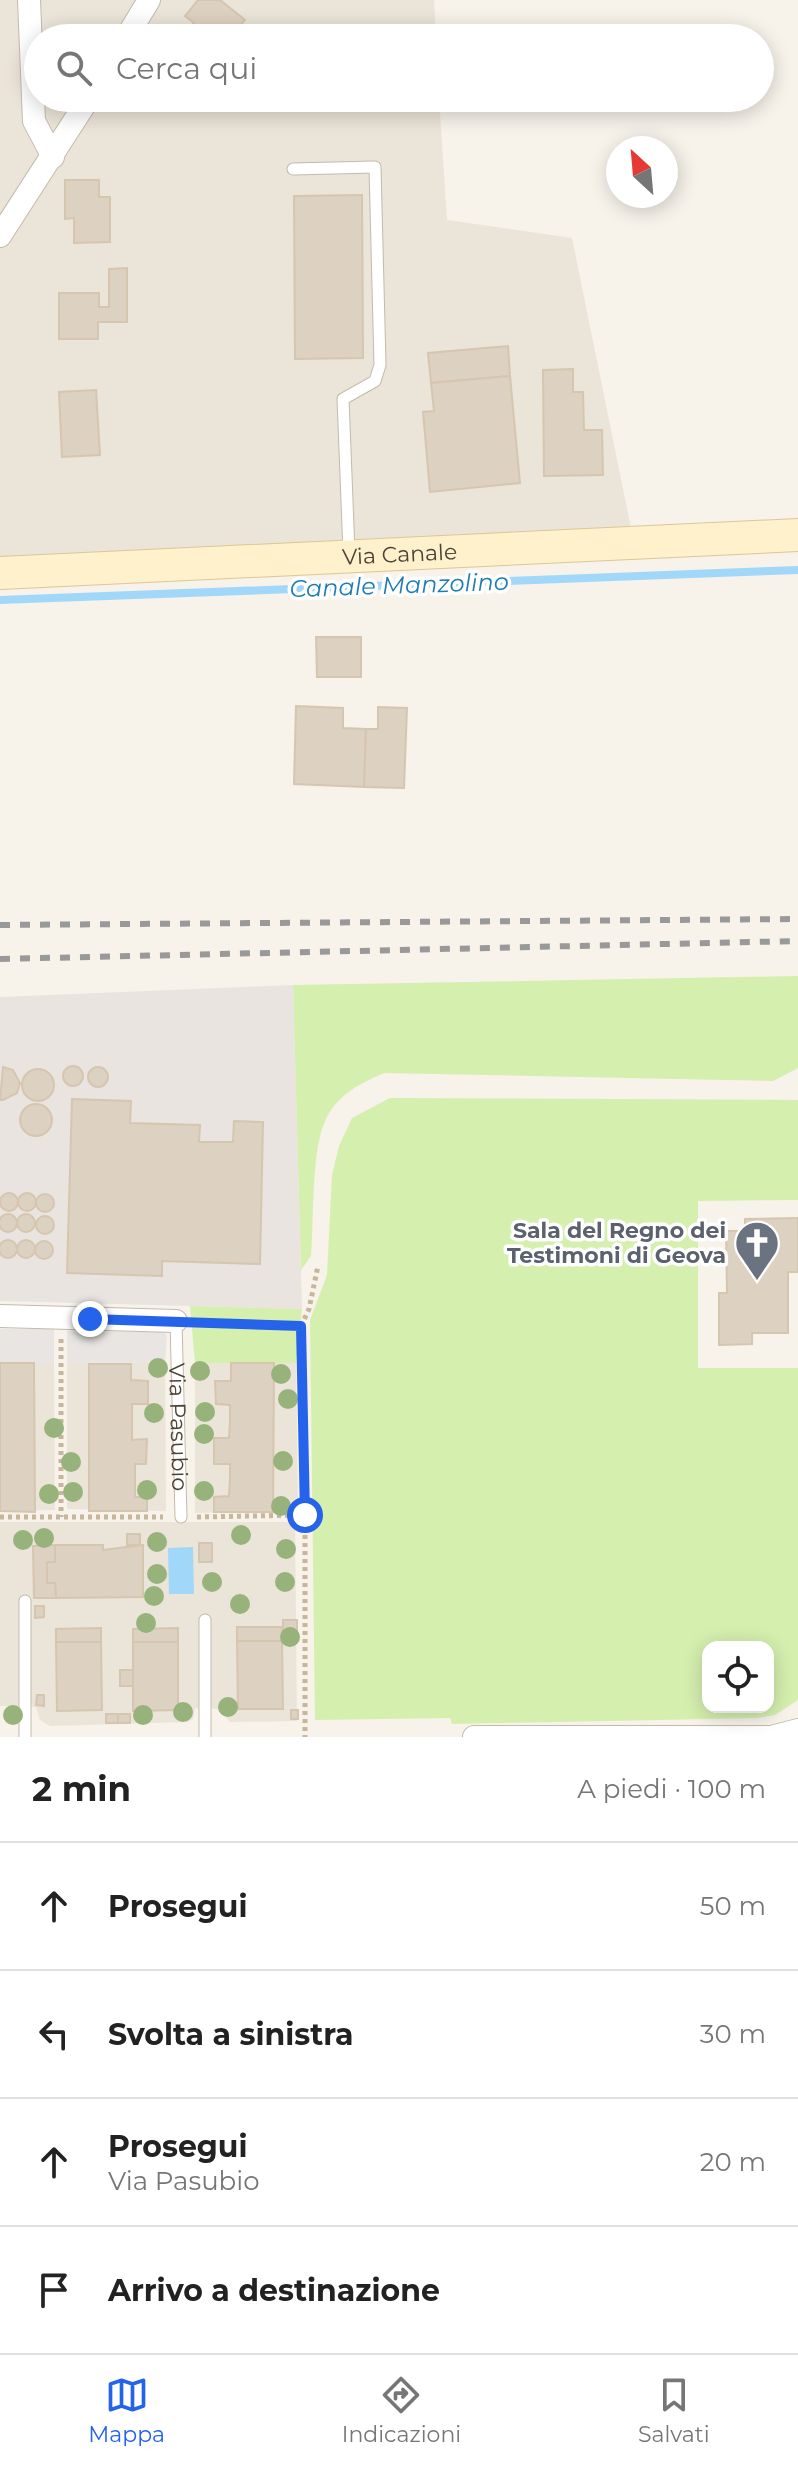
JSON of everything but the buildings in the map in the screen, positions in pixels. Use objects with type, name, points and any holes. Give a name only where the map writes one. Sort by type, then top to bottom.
[{"type":"street","points":[[29,0],[30,24]]},
{"type":"street","points":[[134,24],[149,0]]},
{"type":"street","points":[[34,112],[34,121],[53,157]]},
{"type":"street","points":[[0,236],[80,112]]},
{"type":"street","name":"Via Canale","points":[[0,573],[798,535]]},
{"type":"street","points":[[0,1316],[176,1321]]},
{"type":"street","points":[[474,1737],[771,1737],[798,1730]]},
{"type":"lane","points":[[293,169],[375,167],[380,365],[375,381],[343,399],[349,557]]},
{"type":"lane","name":"Via Pasubio","points":[[176,1321],[181,1517]]},
{"type":"lane","points":[[25,1601],[25,1737]]},
{"type":"lane","points":[[205,1620],[205,1737]]},
{"type":"path","points":[[305,1737],[301,1326],[309,1309],[318,1266]]},
{"type":"path","points":[[61,1318],[61,1517]]},
{"type":"path","points":[[176,1321],[301,1326]]},
{"type":"path","points":[[0,1517],[305,1515]]},
{"type":"shaded area","points":[[0,0],[434,0],[435,24],[24,24],[24,112],[440,112],[447,220],[572,238],[634,543],[0,587]]},
{"type":"shaded area","points":[[293,985],[302,1309],[0,1301],[0,997]]},
{"type":"shaded area","points":[[0,1329],[54,1329],[54,1363],[0,1363]]},
{"type":"shaded area","points":[[67,1331],[164,1332],[167,1336],[165,1362],[67,1363]]},
{"type":"shaded area","points":[[165,1362],[166,1511],[67,1509],[67,1363]]},
{"type":"shaded area","points":[[0,1363],[54,1363],[55,1510],[0,1511]]},
{"type":"shaded area","points":[[195,1363],[296,1363],[298,1510],[195,1513]]},
{"type":"shaded area","points":[[0,1522],[295,1522],[297,1721],[230,1722],[219,1709],[195,1708],[193,1719],[188,1722],[50,1726],[40,1720],[36,1707],[0,1706]]},
{"type":"green space","points":[[798,976],[798,1068],[773,1081],[384,1073],[358,1086],[336,1103],[321,1132],[315,1166],[311,1256],[301,1270],[293,985]]},
{"type":"green space","points":[[390,1098],[798,1100],[798,1200],[698,1201],[698,1368],[798,1368],[798,1700],[775,1715],[757,1718],[452,1724],[450,1718],[315,1720],[310,1320],[327,1275],[332,1175],[339,1146],[352,1118]]},
{"type":"green space","points":[[190,1306],[302,1309],[296,1363],[195,1363]]},
{"type":"water","points":[[193,1547],[194,1594],[169,1594],[168,1548]]},
{"type":"waterway","name":"Canale Manzolino","points":[[0,600],[798,570]]},
{"type":"railway","points":[[0,925],[798,919]]},
{"type":"railway","points":[[0,959],[798,941]]},
{"type":"place","name":"Sala del Regno dei Testimoni di Geova","points":[[757,1282]]},
{"type":"route","points":[[90,1319],[301,1326],[305,1515]]}]
